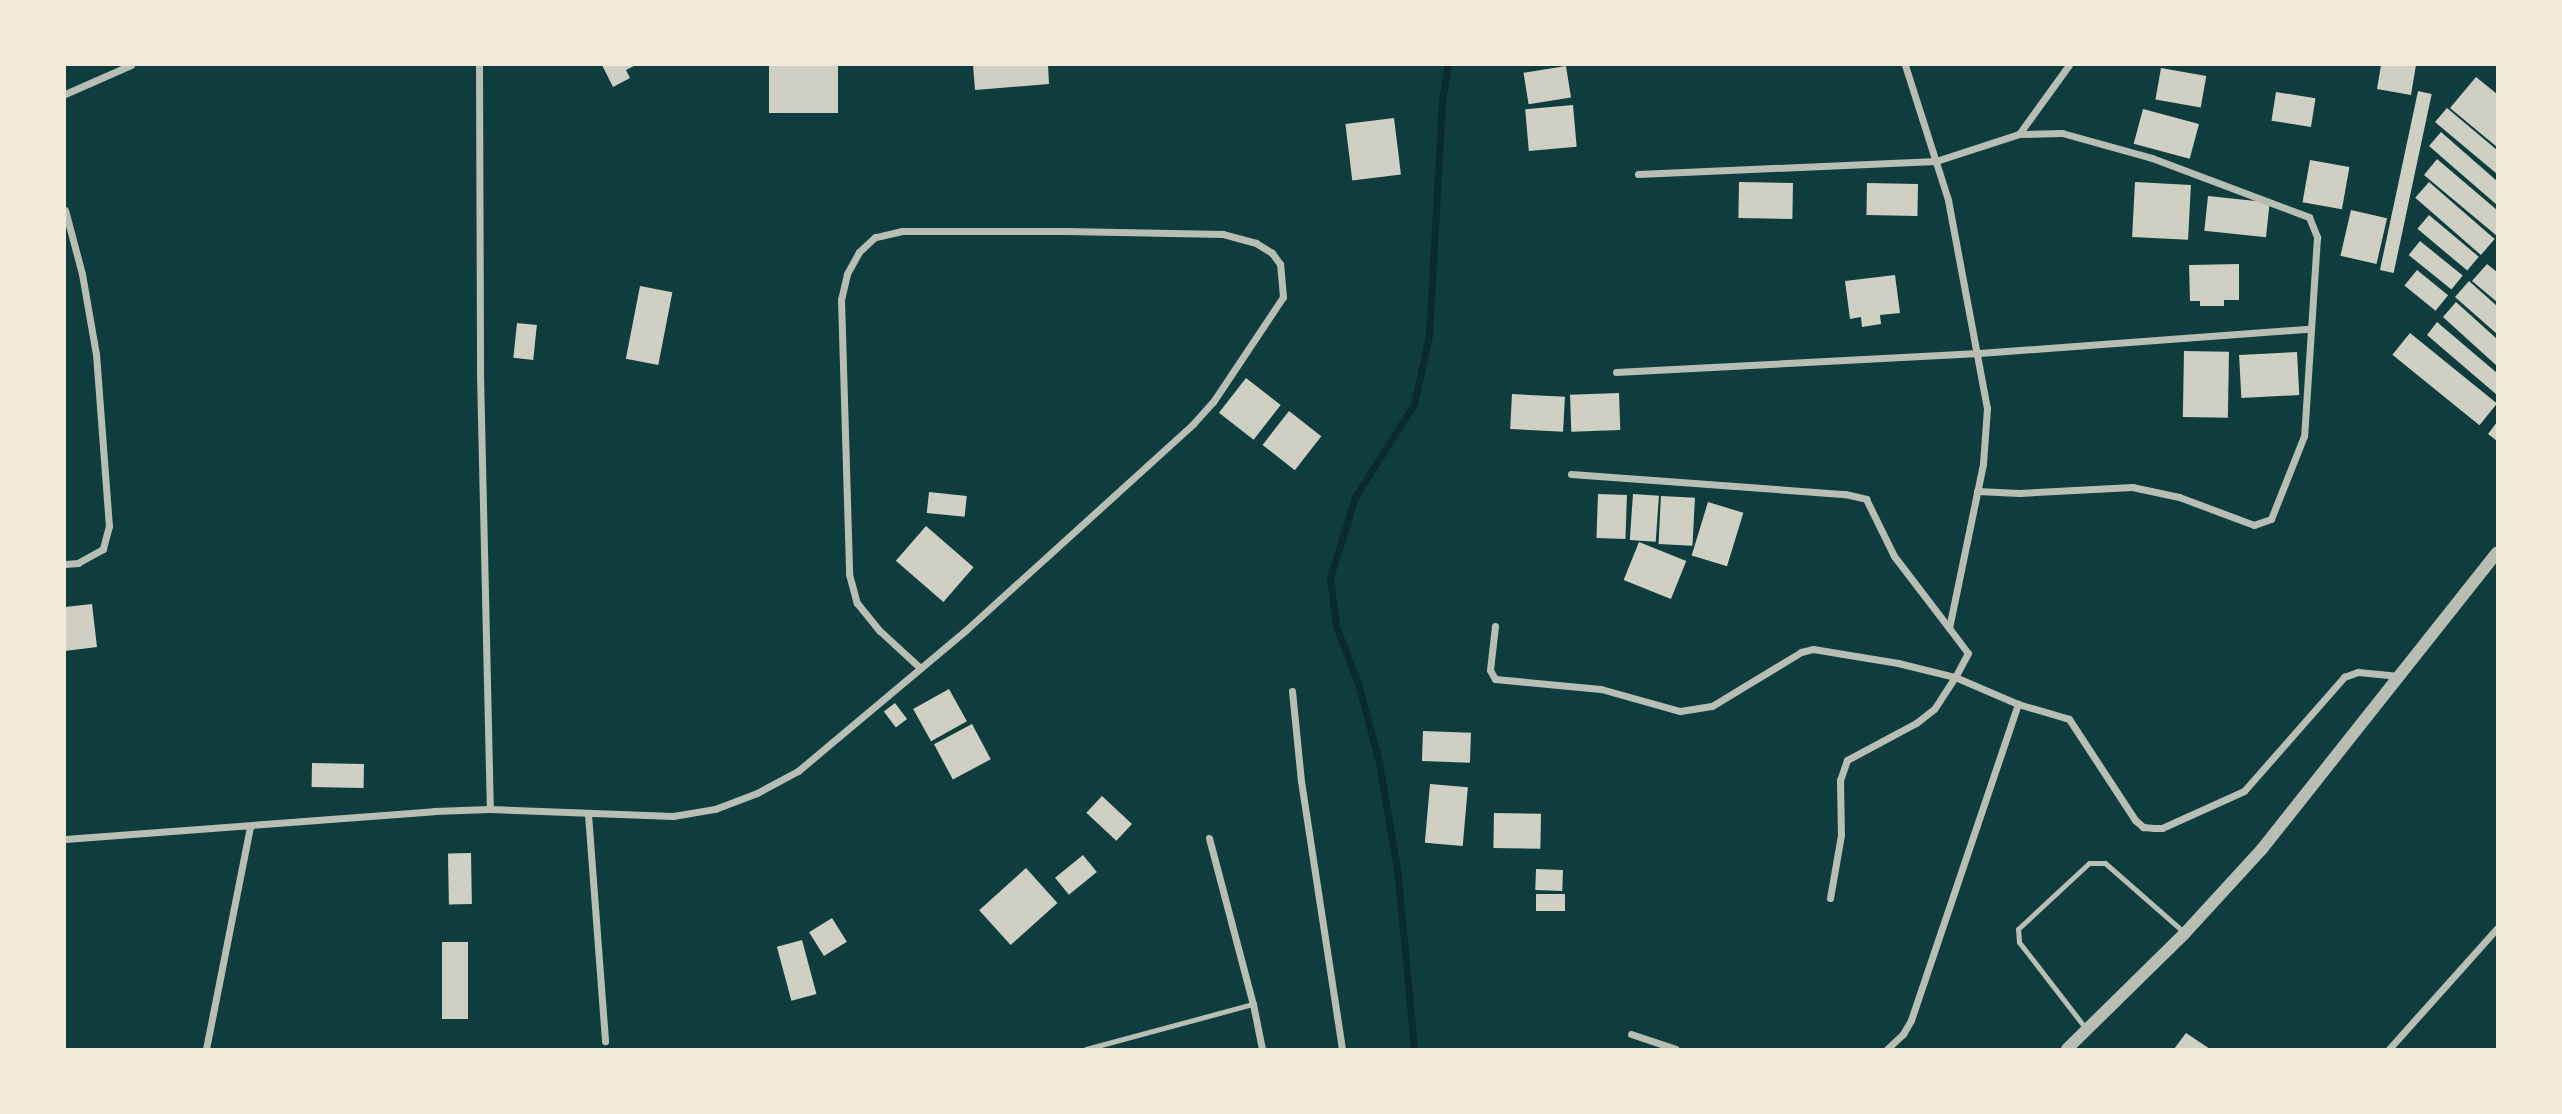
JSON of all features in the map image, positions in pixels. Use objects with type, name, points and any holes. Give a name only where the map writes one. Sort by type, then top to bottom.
[{"type":"street","points":[[65,94],[131,65]]},
{"type":"street","points":[[479,65],[480,374],[491,809]]},
{"type":"street","points":[[1905,65],[1948,200],[1979,353],[1987,408],[1983,464],[1949,628]]},
{"type":"street","points":[[2019,134],[2069,65]]},
{"type":"street","points":[[1638,174],[1936,161],[2019,134],[2073,134],[2152,158],[2309,217],[2317,237],[2304,436],[2271,519],[2254,524],[2179,497],[2132,487],[2019,494],[1977,491]]},
{"type":"street","points":[[65,210],[82,274],[96,354],[108,526],[103,549],[78,563],[65,564]]},
{"type":"street","points":[[65,839],[491,809],[673,816],[715,809],[757,793],[798,771],[1023,579],[1193,425],[1213,402],[1283,297],[1280,264],[1272,253],[1256,243],[1223,234],[1039,231],[902,231],[876,237],[859,252],[847,274],[841,299],[849,574],[857,603],[880,631],[919,667]]},
{"type":"street","points":[[1616,372],[1979,353],[2309,329]]},
{"type":"street","points":[[1571,474],[1845,494],[1866,499],[1894,556],[1968,653],[1934,709],[1916,723],[1847,760],[1840,780],[1842,835],[1830,898]]},
{"type":"street","points":[[2067,1049],[2185,933],[2262,849],[2497,554]]},
{"type":"street","points":[[1495,626],[1490,670],[1495,679],[1601,689],[1680,711],[1712,706],[1801,652],[1813,649],[1898,663],[1955,677],[2018,704],[2069,719],[2135,820],[2143,827],[2162,828],[2244,791],[2344,677],[2358,672],[2400,676]]},
{"type":"street","points":[[1292,691],[1301,781],[1342,1049]]},
{"type":"street","points":[[1887,1049],[1903,1034],[1911,1020],[2018,704]]},
{"type":"street","points":[[588,814],[605,1041]]},
{"type":"street","points":[[206,1049],[250,826]]},
{"type":"street","points":[[1209,838],[1253,1004],[1262,1049]]},
{"type":"street","points":[[2389,1049],[2497,928]]},
{"type":"street","points":[[1631,1034],[1676,1049]]},
{"type":"lane","points":[[2087,1030],[2019,942],[2018,929],[2089,863],[2105,863],[2185,933]]},
{"type":"lane","points":[[1086,1049],[1253,1004]]},
{"type":"building","points":[[602,65],[636,65],[626,70],[630,78],[613,87]]},
{"type":"building","points":[[769,65],[838,65],[838,113],[769,113]]},
{"type":"building","points":[[973,65],[1048,65],[1049,84],[975,90]]},
{"type":"building","points":[[2381,65],[2416,65],[2411,95],[2377,89]]},
{"type":"building","points":[[1566,66],[1571,98],[1529,104],[1524,73]]},
{"type":"building","points":[[2161,68],[2206,76],[2201,108],[2155,100]]},
{"type":"building","points":[[2476,77],[2497,94],[2497,147],[2450,108]]},
{"type":"building","points":[[2418,91],[2432,94],[2394,273],[2380,270]]},
{"type":"building","points":[[2276,92],[2316,98],[2311,127],[2271,121]]},
{"type":"building","points":[[1573,105],[1577,147],[1529,151],[1525,109]]},
{"type":"building","points":[[2447,108],[2497,150],[2497,174],[2435,122]]},
{"type":"building","points":[[2143,109],[2199,124],[2190,159],[2134,144]]},
{"type":"building","points":[[1394,118],[1401,175],[1352,181],[1345,124]]},
{"type":"building","points":[[2441,132],[2497,181],[2497,205],[2429,146]]},
{"type":"building","points":[[2437,159],[2497,210],[2497,236],[2424,175]]},
{"type":"building","points":[[2310,160],[2349,167],[2342,209],[2303,202]]},
{"type":"building","points":[[1739,182],[1793,183],[1792,219],[1738,218]]},
{"type":"building","points":[[2135,182],[2191,185],[2188,240],[2132,237]]},
{"type":"building","points":[[2429,182],[2495,239],[2481,255],[2415,198]]},
{"type":"building","points":[[1867,183],[1918,184],[1917,216],[1866,215]]},
{"type":"building","points":[[2208,196],[2270,202],[2266,237],[2204,231]]},
{"type":"building","points":[[2351,210],[2387,218],[2376,264],[2340,256]]},
{"type":"building","points":[[2429,215],[2479,257],[2467,271],[2417,229]]},
{"type":"building","points":[[2420,241],[2463,276],[2451,290],[2409,255]]},
{"type":"building","points":[[2239,264],[2239,300],[2224,300],[2224,306],[2200,306],[2200,301],[2190,301],[2189,265]]},
{"type":"building","points":[[2487,264],[2497,272],[2497,302],[2472,281]]},
{"type":"building","points":[[2417,270],[2448,295],[2435,311],[2404,286]]},
{"type":"building","points":[[1895,275],[1900,313],[1880,315],[1881,324],[1862,327],[1861,317],[1850,319],[1845,281]]},
{"type":"building","points":[[2469,281],[2497,306],[2497,334],[2455,297]]},
{"type":"building","points":[[640,286],[672,292],[658,365],[626,359]]},
{"type":"building","points":[[2456,302],[2497,339],[2497,366],[2443,317]]},
{"type":"building","points":[[2437,322],[2497,373],[2497,395],[2427,335]]},
{"type":"building","points":[[517,323],[537,325],[533,360],[513,358]]},
{"type":"building","points":[[2410,333],[2497,403],[2479,425],[2392,355]]},
{"type":"building","points":[[2184,351],[2229,352],[2228,418],[2183,417]]},
{"type":"building","points":[[2297,352],[2299,395],[2241,398],[2239,355]]},
{"type":"building","points":[[1246,378],[1281,405],[1254,440],[1219,413]]},
{"type":"building","points":[[1619,393],[1620,430],[1571,432],[1570,395]]},
{"type":"building","points":[[1512,394],[1565,397],[1563,432],[1510,429]]},
{"type":"building","points":[[1289,411],[1321,436],[1295,470],[1263,445]]},
{"type":"building","points":[[2497,422],[2497,441],[2488,434]]},
{"type":"building","points":[[929,492],[967,496],[965,517],[927,513]]},
{"type":"building","points":[[1598,494],[1627,495],[1625,539],[1596,538]]},
{"type":"building","points":[[1633,494],[1659,496],[1656,542],[1630,540]]},
{"type":"building","points":[[1661,496],[1695,498],[1692,546],[1658,544]]},
{"type":"building","points":[[1708,502],[1743,513],[1727,566],[1692,556]]},
{"type":"building","points":[[926,526],[974,567],[943,602],[896,561]]},
{"type":"building","points":[[1639,542],[1686,561],[1671,599],[1624,580]]},
{"type":"building","points":[[92,604],[97,647],[65,651],[65,607]]},
{"type":"building","points":[[949,689],[967,721],[931,741],[913,709]]},
{"type":"building","points":[[895,703],[907,719],[896,727],[884,711]]},
{"type":"building","points":[[972,724],[991,759],[953,780],[934,744]]},
{"type":"building","points":[[1423,731],[1471,733],[1470,763],[1422,761]]},
{"type":"building","points":[[312,763],[364,764],[364,788],[312,787]]},
{"type":"building","points":[[1430,784],[1468,787],[1463,846],[1425,843]]},
{"type":"building","points":[[1102,796],[1132,824],[1116,841],[1086,813]]},
{"type":"building","points":[[1494,813],[1541,814],[1540,849],[1493,848]]},
{"type":"building","points":[[448,853],[471,853],[472,904],[449,904]]},
{"type":"building","points":[[1083,855],[1097,872],[1069,895],[1055,878]]},
{"type":"building","points":[[1026,868],[1057,903],[1011,945],[979,910]]},
{"type":"building","points":[[1536,869],[1563,870],[1562,891],[1535,890]]},
{"type":"building","points":[[1536,894],[1565,894],[1565,911],[1536,911]]},
{"type":"building","points":[[832,918],[847,942],[824,956],[809,932]]},
{"type":"building","points":[[802,940],[816,994],[791,1001],[777,947]]},
{"type":"building","points":[[442,942],[468,942],[468,1019],[442,1019]]},
{"type":"building","points":[[2186,1033],[2210,1049],[2174,1049]]},
{"type":"waterway","points":[[1414,1049],[1398,875],[1379,763],[1359,686],[1336,626],[1330,578],[1355,497],[1414,404],[1429,335],[1442,101],[1448,65]]}]
